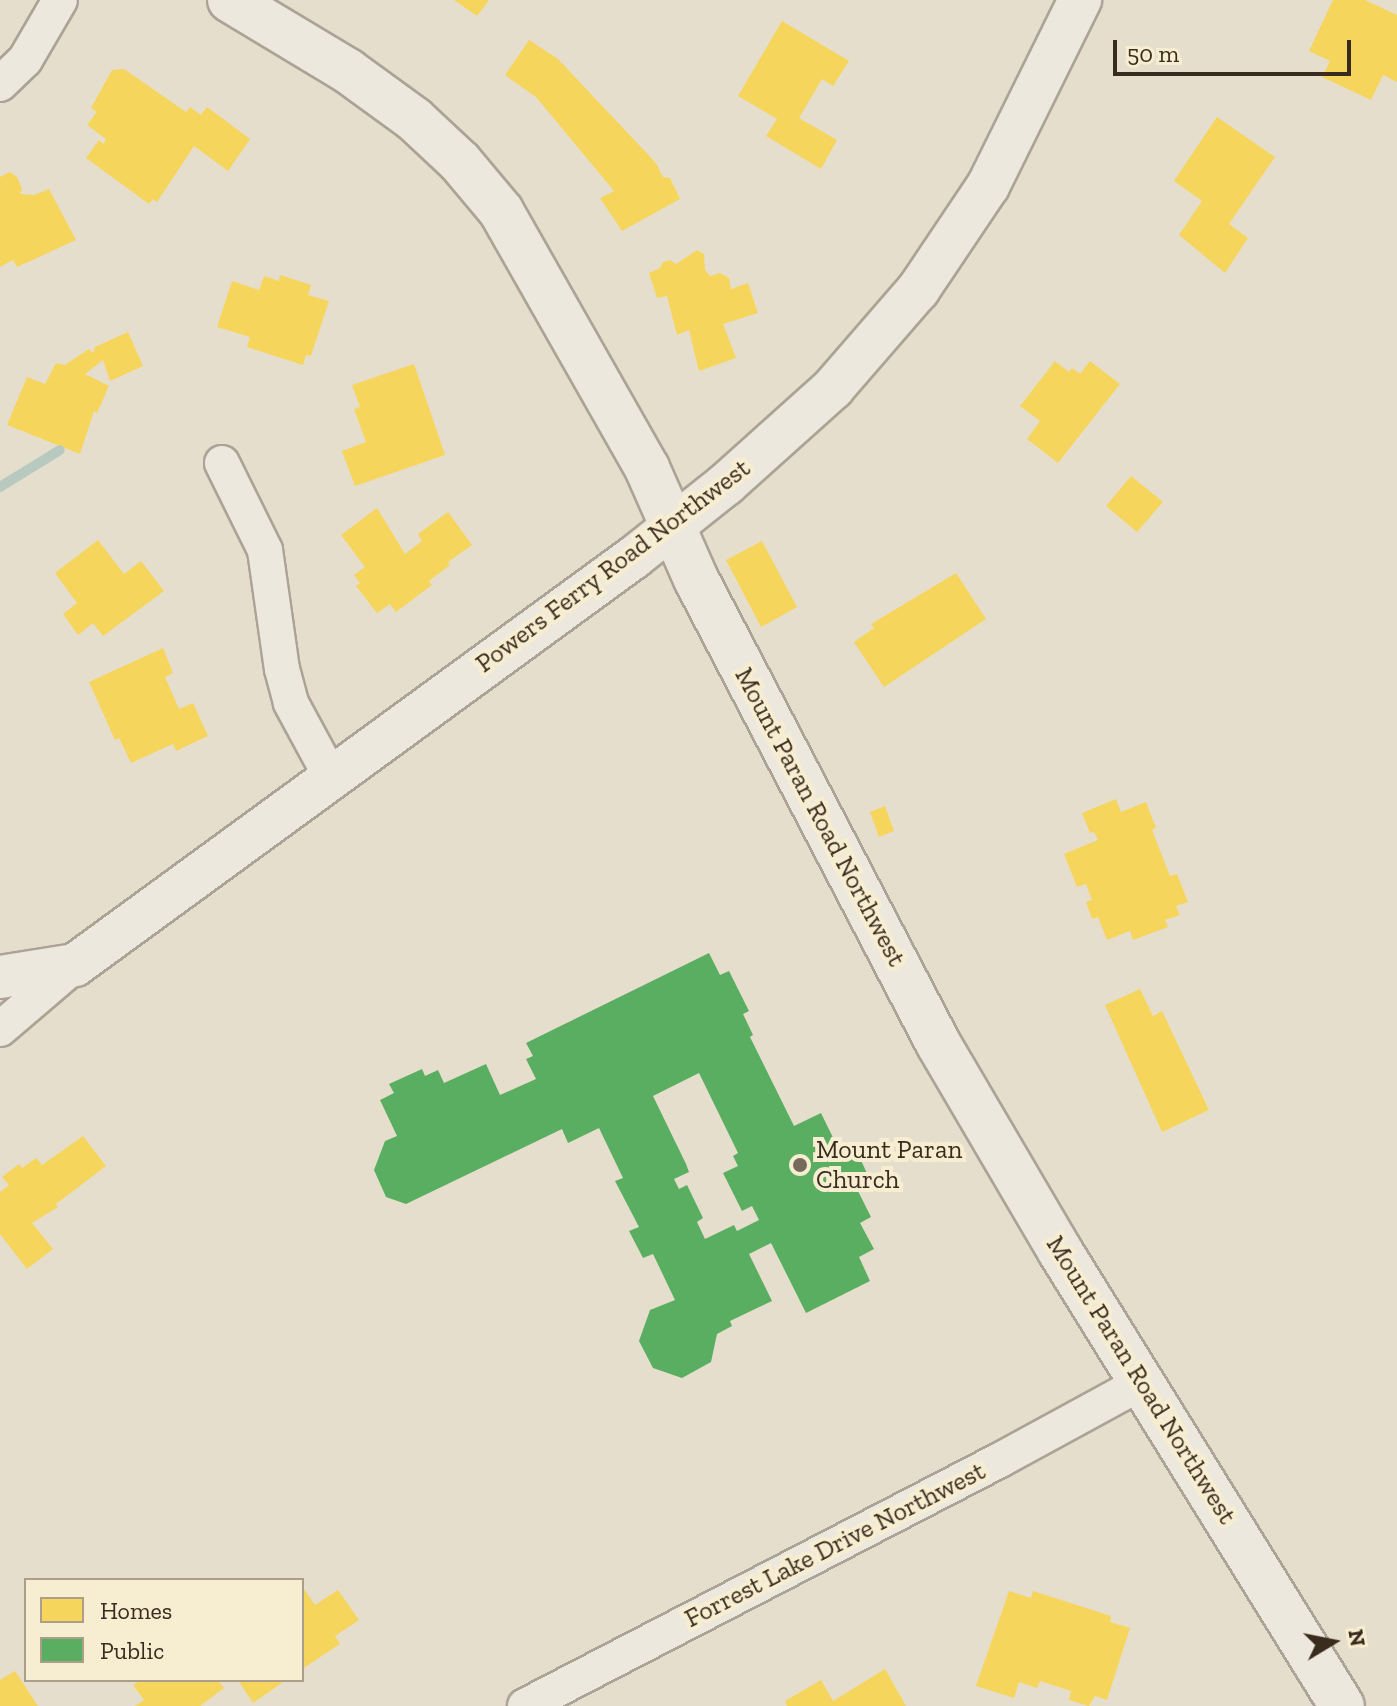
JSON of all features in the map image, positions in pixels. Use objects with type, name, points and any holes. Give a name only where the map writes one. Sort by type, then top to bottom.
[{"type":"main road","name":"Mount Paran Road Northwest","points":[[230,0],[348,71],[414,119],[460,162],[501,211],[647,468],[672,527],[810,802],[938,1043],[1060,1251],[1342,1706]]},
{"type":"street","points":[[0,84],[25,60],[60,0]]},
{"type":"street","name":"Powers Ferry Road Northwest","points":[[0,977],[75,965],[672,527],[833,388],[918,290],[988,186],[1080,0]]},
{"type":"street","points":[[222,463],[265,550],[282,669],[291,703],[331,777]]},
{"type":"street","points":[[0,1029],[75,965]]},
{"type":"street","name":"Forrest Lake Drive Northwest","points":[[525,1706],[1000,1460],[1143,1382]]},
{"type":"building: Homes","points":[[454,0],[489,0],[477,16]]},
{"type":"building: Homes","points":[[1333,0],[1365,0],[1397,15],[1397,82],[1383,75],[1371,100],[1322,77],[1330,61],[1309,51]]},
{"type":"building: Homes","points":[[782,21],[849,61],[833,86],[822,79],[799,118],[837,140],[821,169],[766,136],[777,119],[738,96]]},
{"type":"building: Homes","points":[[529,40],[558,59],[656,163],[663,177],[670,178],[680,199],[622,231],[600,198],[614,191],[536,97],[505,75]]},
{"type":"building: Homes","points":[[124,69],[186,112],[190,107],[201,115],[207,107],[250,139],[228,171],[194,146],[157,202],[153,199],[149,204],[86,158],[99,140],[103,144],[106,139],[87,125],[97,112],[91,108],[112,70]]},
{"type":"building: Homes","points":[[1217,117],[1275,157],[1229,224],[1248,238],[1225,273],[1179,235],[1202,201],[1174,181]]},
{"type":"building: Homes","points":[[10,172],[17,177],[22,189],[20,194],[34,195],[49,189],[76,240],[17,267],[13,260],[0,267],[0,177]]},
{"type":"building: Homes","points":[[697,250],[704,254],[705,270],[710,276],[720,273],[729,278],[731,289],[748,283],[758,313],[723,324],[736,358],[699,371],[689,330],[677,335],[667,296],[657,298],[649,273],[660,268],[663,262],[670,260],[676,264]]},
{"type":"building: Homes","points":[[280,275],[311,285],[308,295],[329,301],[311,356],[306,355],[303,365],[247,347],[250,337],[217,327],[232,281],[259,290],[264,276],[279,281]]},
{"type":"building: Homes","points":[[128,332],[143,366],[110,381],[103,360],[85,374],[109,386],[97,413],[94,411],[80,454],[7,425],[27,377],[45,384],[56,363],[65,365],[89,349],[93,353],[95,347]]},
{"type":"building: Homes","points":[[1055,361],[1069,372],[1072,368],[1080,374],[1090,361],[1120,384],[1058,463],[1027,439],[1040,421],[1020,406]]},
{"type":"building: Homes","points":[[414,364],[445,455],[355,486],[342,451],[366,442],[354,409],[360,407],[352,385]]},
{"type":"building: Homes","points":[[1131,476],[1163,502],[1137,532],[1106,506]]},
{"type":"building: Homes","points":[[377,508],[405,554],[422,541],[418,534],[448,512],[472,545],[429,581],[432,585],[396,612],[390,604],[377,613],[356,586],[360,583],[354,575],[365,567],[341,535]]},
{"type":"building: Homes","points":[[98,540],[124,574],[141,561],[164,591],[103,636],[93,623],[78,635],[63,614],[77,603],[55,573]]},
{"type":"building: Homes","points":[[762,541],[797,607],[761,627],[726,560]]},
{"type":"building: Homes","points":[[956,573],[986,619],[884,687],[854,642],[874,628],[871,624]]},
{"type":"building: Homes","points":[[163,648],[173,673],[165,677],[179,709],[193,703],[208,736],[176,751],[173,744],[131,763],[119,738],[115,740],[89,682]]},
{"type":"building: Homes","points":[[1116,799],[1121,812],[1146,802],[1156,828],[1152,830],[1170,876],[1177,874],[1188,902],[1176,906],[1180,915],[1165,920],[1168,927],[1133,940],[1130,931],[1107,940],[1098,917],[1092,919],[1086,902],[1092,900],[1086,884],[1077,887],[1064,854],[1098,840],[1094,832],[1090,833],[1082,813]]},
{"type":"building: Homes","points":[[885,806],[894,831],[879,837],[870,812]]},
{"type":"building: Homes","points":[[1140,989],[1153,1016],[1162,1011],[1209,1110],[1162,1132],[1105,1005]]},
{"type":"building: Homes","points":[[83,1136],[106,1166],[56,1204],[58,1207],[32,1223],[53,1249],[27,1269],[0,1234],[0,1192],[9,1185],[2,1177],[19,1164],[22,1168],[36,1158],[42,1165]]},
{"type":"building: Homes","points":[[304,1589],[315,1605],[338,1590],[359,1620],[335,1636],[340,1644],[304,1668]]},
{"type":"building: Homes","points":[[1009,1591],[1031,1598],[1033,1591],[1111,1616],[1110,1622],[1130,1628],[1107,1700],[1095,1696],[1089,1706],[1069,1700],[1071,1691],[1040,1681],[1037,1688],[1019,1682],[1014,1698],[976,1686]]},
{"type":"building: Homes","points":[[885,1669],[906,1706],[787,1706],[785,1701],[821,1680],[833,1701]]},
{"type":"building: Homes","points":[[15,1671],[38,1706],[0,1706],[0,1680]]},
{"type":"building: Homes","points":[[138,1682],[220,1682],[224,1688],[200,1706],[135,1706],[144,1700],[133,1685]]},
{"type":"building: Homes","points":[[239,1682],[283,1682],[253,1703]]},
{"type":"building: Public","name":"Mount Paran Church","points":[[709,953],[720,975],[729,971],[749,1011],[743,1014],[753,1035],[750,1037],[794,1126],[821,1113],[839,1150],[853,1143],[871,1182],[857,1189],[871,1217],[860,1223],[874,1249],[859,1257],[870,1281],[806,1313],[771,1243],[749,1254],[772,1301],[730,1321],[732,1326],[717,1334],[711,1362],[682,1378],[653,1368],[639,1341],[650,1310],[675,1300],[653,1254],[643,1258],[629,1231],[639,1227],[615,1181],[623,1178],[599,1128],[568,1143],[562,1129],[406,1204],[386,1197],[374,1170],[385,1141],[397,1136],[380,1100],[394,1093],[389,1084],[422,1069],[425,1076],[438,1070],[444,1083],[486,1064],[500,1095],[536,1079],[526,1059],[533,1056],[526,1043]],"holes":[[[699,1073],[738,1153],[733,1156],[738,1166],[723,1173],[742,1211],[752,1206],[759,1220],[737,1231],[734,1225],[705,1239],[697,1222],[703,1218],[687,1185],[679,1189],[674,1179],[689,1172],[653,1096]]]},
{"type":"waterway","points":[[0,487],[60,450]]},
{"type":"place","name":"Mount Paran Church","points":[[800,1165]]}]
